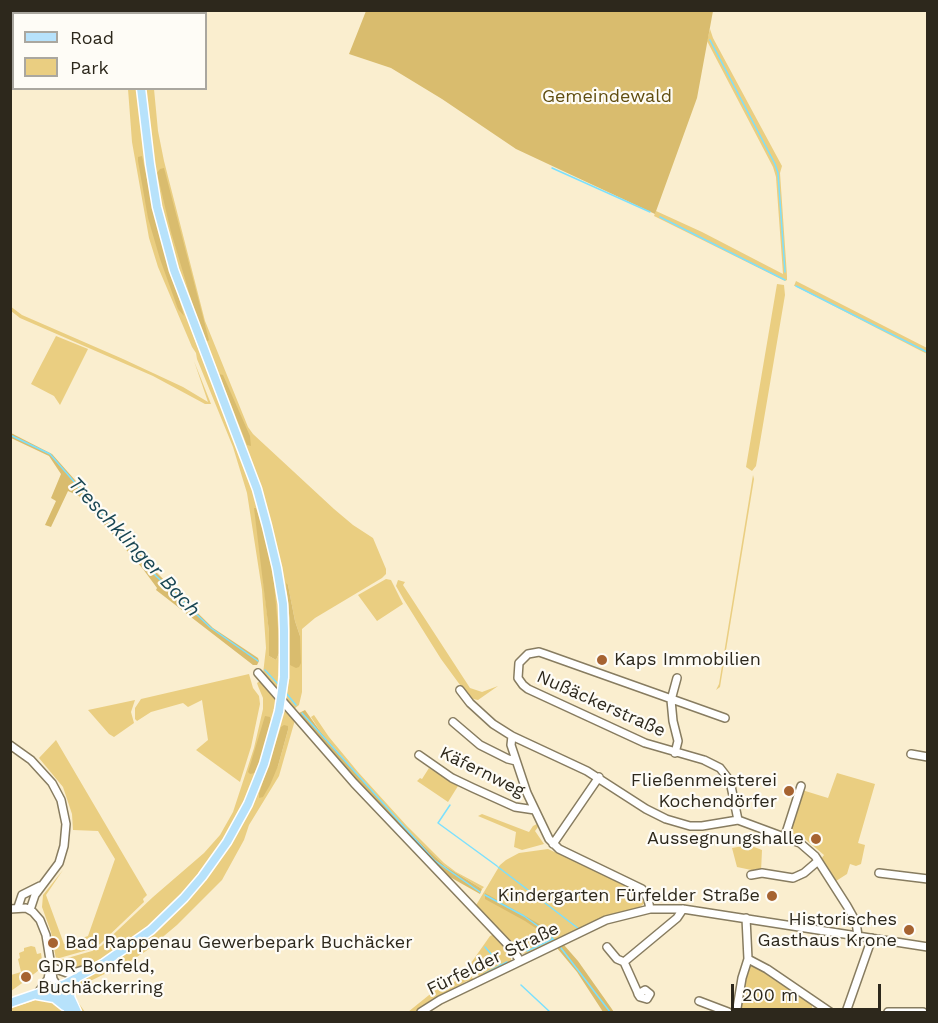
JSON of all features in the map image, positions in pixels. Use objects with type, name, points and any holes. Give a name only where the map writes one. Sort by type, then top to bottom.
[{"type":"main road","points":[[10,1003],[58,987],[103,963],[151,930],[190,891],[217,857],[239,822],[257,784],[279,711],[284,676],[285,630],[277,568],[257,489],[182,297],[174,270],[157,207],[141,90]]},
{"type":"main road","points":[[76,979],[72,985],[70,997],[76,1012]]},
{"type":"main road","points":[[58,987],[67,1009]]},
{"type":"main road","points":[[58,987],[63,989],[76,1012]]},
{"type":"main road","points":[[37,994],[54,998],[67,1009]]},
{"type":"street","name":"Nußäckerstraße","points":[[725,718],[539,652],[528,654],[519,663],[518,678],[528,689],[645,743],[705,760],[720,768],[730,781],[738,820]]},
{"type":"street","points":[[258,673],[354,783],[513,950],[520,961]]},
{"type":"street","name":"Nußäckerstraße","points":[[675,753],[678,741],[671,700],[677,678]]},
{"type":"street","points":[[460,690],[479,712],[512,736],[599,777],[646,809],[677,823],[702,826],[738,820],[800,843],[818,861],[853,916],[858,936]]},
{"type":"street","points":[[453,722],[480,745],[516,761]]},
{"type":"street","points":[[512,736],[511,745],[516,761],[543,830],[553,844],[642,889],[648,898],[650,909]]},
{"type":"street","points":[[10,745],[30,760],[52,783],[64,812],[66,836],[62,853],[54,872],[35,895],[30,910]]},
{"type":"street","points":[[911,754],[927,757]]},
{"type":"street","name":"Käfernweg","points":[[419,755],[453,778],[473,788],[521,809],[535,810]]},
{"type":"street","points":[[553,844],[599,777]]},
{"type":"street","points":[[785,836],[801,786]]},
{"type":"street","points":[[751,875],[762,873],[793,878],[804,873],[818,861]]},
{"type":"street","points":[[879,873],[927,879]]},
{"type":"street","points":[[43,885],[22,895],[14,908],[30,910],[43,926],[59,981],[58,987]]},
{"type":"street","name":"Fürfelder Straße","points":[[421,1012],[440,1000],[606,920],[650,909],[683,909],[927,948]]},
{"type":"street","points":[[624,962],[677,918],[683,909]]},
{"type":"street","points":[[735,1012],[748,959],[746,918]]},
{"type":"street","points":[[846,1012],[872,938]]},
{"type":"street","points":[[607,948],[617,959],[624,962],[638,994]]},
{"type":"street","points":[[748,959],[767,969],[830,1012]]},
{"type":"street","points":[[53,966],[70,974],[103,963]]},
{"type":"street","points":[[37,994],[48,979],[53,966]]},
{"type":"street","points":[[699,1001],[728,1012]]},
{"type":"street","points":[[891,1012],[923,1012]]},
{"type":"green space","name":"Gemeindewald","points":[[366,11],[713,11],[697,98],[655,214],[516,149],[391,68],[349,54]]},
{"type":"green space","points":[[710,29],[782,166],[780,173],[787,276],[785,281],[654,216],[656,211],[783,274],[776,177],[773,167],[707,41]]},
{"type":"green space","points":[[128,90],[139,90],[149,181],[171,270],[192,332],[254,490],[277,582],[281,630],[280,650],[263,577],[269,632],[269,656],[276,660],[280,652],[277,691],[263,674],[266,648],[262,590],[247,493],[233,447],[196,353],[158,267],[149,238],[132,142]]},
{"type":"green space","points":[[145,90],[154,90],[164,161],[205,321],[248,427],[334,509],[373,538],[386,569],[386,574],[382,578],[315,618],[302,629],[302,692],[299,705],[294,709],[286,701],[289,677],[287,677],[288,623],[281,568],[177,269],[158,195]],"holes":[[[288,585],[300,636],[290,665],[290,623],[286,594]]]},
{"type":"green space","points":[[142,156],[153,207],[184,316],[178,309],[148,218],[138,161],[138,157]]},
{"type":"green space","points":[[164,168],[208,341],[206,341],[196,316],[171,232],[157,173]]},
{"type":"green space","points":[[796,281],[927,348],[927,354],[794,286]]},
{"type":"green space","points":[[777,284],[784,285],[785,295],[756,466],[752,471],[746,467]]},
{"type":"green space","points":[[10,306],[22,315],[183,387],[208,402],[194,361],[211,404],[205,404],[153,376],[20,318],[11,311]]},
{"type":"green space","points":[[56,336],[88,349],[60,405],[54,396],[31,384]]},
{"type":"green space","points":[[219,374],[223,375],[250,436],[251,446],[247,445]]},
{"type":"green space","points":[[11,433],[52,454],[158,574],[213,628],[258,658],[257,665],[253,665],[156,590],[157,588],[143,569],[79,496],[68,491],[51,527],[45,525],[56,501],[51,498],[61,474],[49,456],[11,438]]},
{"type":"green space","points":[[753,475],[720,687],[716,690],[719,684]]},
{"type":"green space","points":[[254,508],[256,508],[265,534],[274,583],[280,651],[276,660],[269,656],[269,632]]},
{"type":"green space","points":[[386,579],[391,580],[403,604],[377,621],[358,595]]},
{"type":"green space","points":[[398,580],[405,582],[403,585],[470,688],[482,692],[498,686],[478,700],[473,699],[463,689],[404,600],[396,586]]},
{"type":"green space","points":[[286,583],[300,636],[301,663],[296,668],[290,665],[290,623]]},
{"type":"green space","points":[[249,674],[253,688],[259,696],[260,704],[251,747],[240,782],[196,750],[208,740],[202,700],[188,707],[183,703],[151,712],[137,721],[135,719],[135,708],[141,699]]},
{"type":"green space","points":[[260,681],[277,698],[276,709],[263,758],[245,803],[225,840],[193,883],[148,927],[95,963],[67,971],[68,968],[57,961],[92,951],[101,946],[204,853],[220,835],[233,812],[254,748],[263,709],[263,698],[257,683]]},
{"type":"green space","points":[[135,700],[131,712],[134,723],[114,737],[88,710]]},
{"type":"green space","points":[[285,706],[295,720],[279,776],[249,825],[244,840],[222,880],[177,925],[146,951],[80,986],[75,992],[75,998],[85,1012],[78,1012],[72,993],[79,982],[135,947],[170,916],[208,875],[239,829],[252,805],[268,765]],"holes":[[[287,726],[288,730],[278,766],[259,793]]]},
{"type":"green space","points":[[305,710],[320,731],[403,826],[445,866],[482,889],[480,894],[441,872],[375,803],[299,717],[299,713]]},
{"type":"green space","points":[[314,715],[358,772],[407,826],[444,863],[484,887],[482,889],[445,866],[403,826],[320,731],[311,717]]},
{"type":"green space","points":[[265,716],[270,717],[271,722],[262,757],[255,773],[250,774],[248,772]]},
{"type":"green space","points":[[288,726],[288,730],[278,766],[263,797],[259,798],[281,727]]},
{"type":"green space","points":[[56,740],[147,895],[143,899],[144,902],[100,944],[91,949],[56,959],[51,932],[42,907],[43,895],[63,870],[46,895],[64,944],[88,936],[115,859],[98,831],[73,830],[72,814],[63,787],[39,758]]},
{"type":"green space","points":[[429,768],[458,786],[448,802],[417,781],[422,779]]},
{"type":"green space","points":[[837,773],[875,784],[858,843],[865,845],[861,864],[856,866],[850,864],[847,874],[836,881],[821,859],[824,855],[805,839],[788,832],[802,790],[828,798]]},
{"type":"green space","points":[[482,814],[529,832],[537,824],[535,831],[544,844],[522,850],[514,847],[516,832],[478,816]]},
{"type":"green space","points":[[749,845],[762,850],[761,872],[737,867],[732,848]]},
{"type":"green space","points":[[548,849],[637,889],[643,894],[645,903],[640,907],[606,918],[529,954],[521,953],[475,907],[500,865],[506,860],[519,853]]},
{"type":"green space","points":[[485,893],[553,932],[555,936],[552,939],[485,899]]},
{"type":"green space","points":[[494,934],[511,951],[511,961],[482,977],[471,972],[470,975],[474,980],[467,981],[416,1012],[408,1012],[434,991],[452,984],[464,973],[490,936]]},
{"type":"green space","points":[[564,945],[614,1012],[603,1012],[577,972],[557,948]]},
{"type":"green space","points":[[31,946],[35,947],[37,954],[41,953],[43,967],[30,977],[27,975],[23,978],[25,981],[11,991],[11,975],[21,972],[19,953]]},
{"type":"green space","points":[[750,965],[777,979],[812,1004],[812,1010],[820,1012],[738,1012],[747,966]]},
{"type":"green space","points":[[42,998],[57,1003],[65,1012],[11,1012],[11,1008]]},
{"type":"waterway","points":[[710,40],[778,173],[785,272]]},
{"type":"waterway","points":[[552,168],[650,212]]},
{"type":"waterway","points":[[660,217],[785,280]]},
{"type":"waterway","points":[[796,286],[927,352]]},
{"type":"waterway","name":"Treschklinger Bach","points":[[10,435],[50,454],[156,576],[211,628],[258,661]]},
{"type":"waterway","name":"Treschklinger Bach","points":[[265,670],[279,685]]},
{"type":"waterway","name":"Treschklinger Bach","points":[[286,693],[296,705]]},
{"type":"waterway","name":"Treschklinger Bach","points":[[302,713],[434,860],[480,892]]},
{"type":"waterway","points":[[450,805],[438,823],[497,866]]},
{"type":"waterway","points":[[498,867],[579,929]]},
{"type":"waterway","name":"Treschklinger Bach","points":[[485,895],[524,916],[555,941]]},
{"type":"waterway","points":[[527,951],[553,939]]},
{"type":"waterway","points":[[485,947],[500,964]]},
{"type":"waterway","name":"Treschklinger Bach","points":[[561,948],[610,1012]]},
{"type":"waterway","points":[[484,974],[507,962]]},
{"type":"waterway","points":[[521,985],[550,1012]]},
{"type":"place","name":"Kaps Immobilien","points":[[602,660]]},
{"type":"place","name":"Fließenmeisterei Kochendörfer","points":[[789,791]]},
{"type":"place","name":"Aussegnungshalle","points":[[816,839]]},
{"type":"place","name":"Kindergarten Fürfelder Straße","points":[[772,896]]},
{"type":"place","name":"Historisches Gasthaus Krone","points":[[909,930]]},
{"type":"place","name":"Bad Rappenau Gewerbepark Buchäcker","points":[[53,943]]},
{"type":"place","name":"GDR Bonfeld, Buchäckerring","points":[[26,977]]}]
